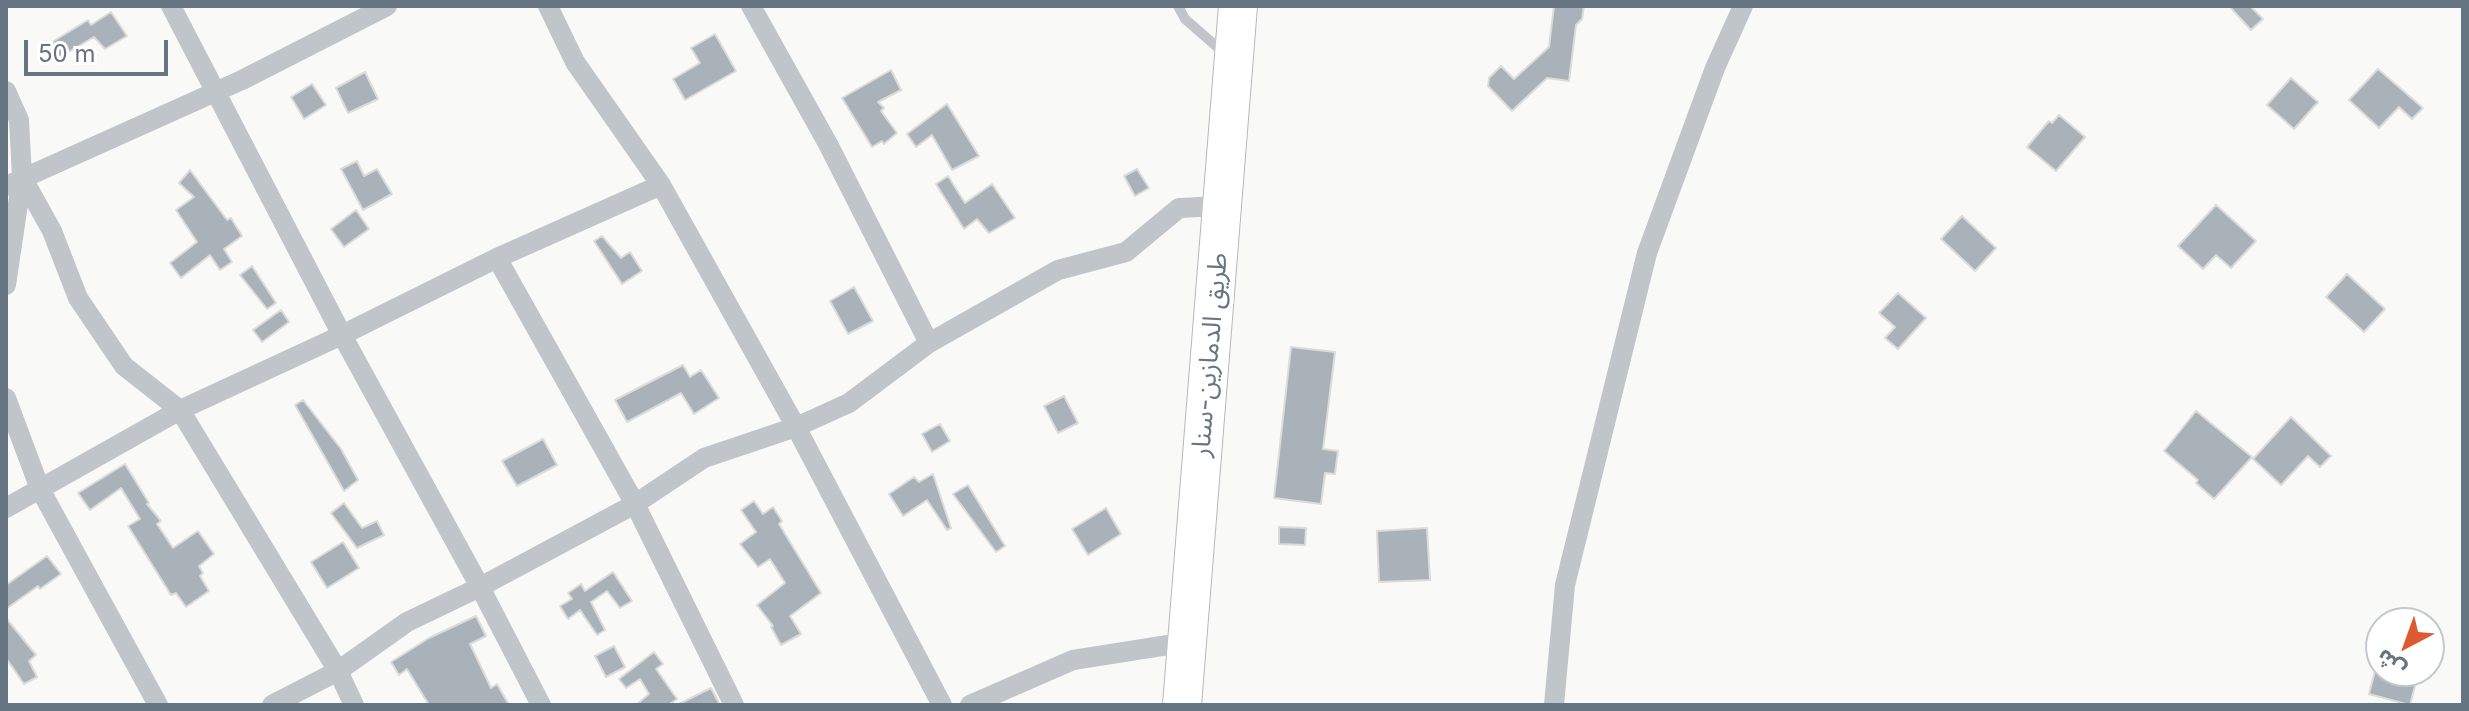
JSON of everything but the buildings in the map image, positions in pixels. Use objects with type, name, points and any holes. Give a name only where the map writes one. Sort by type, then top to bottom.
[{"type":"highway","name":"طريق الدمازين-سنار","points":[[1182,705],[1238,6]]},
{"type":"street","points":[[171,6],[342,335],[541,705]]},
{"type":"street","points":[[548,6],[575,62],[661,185],[796,427],[942,705]]},
{"type":"street","points":[[751,6],[828,144],[929,343]]},
{"type":"street","points":[[1554,705],[1565,585],[1647,253],[1715,68],[1743,6]]},
{"type":"street","points":[[14,182],[217,91],[373,9]]},
{"type":"street","points":[[6,91],[19,120],[6,285]]},
{"type":"street","points":[[14,182],[52,231],[78,298],[124,366],[180,410],[338,671],[354,705]]},
{"type":"street","points":[[6,508],[180,410],[342,335],[497,258],[661,185]]},
{"type":"street","points":[[272,705],[338,671],[407,622],[480,587],[635,504],[704,458],[796,427],[849,403],[929,343],[1058,270],[1126,252],[1179,208],[1222,206]]},
{"type":"street","points":[[497,258],[635,504],[734,705]]},
{"type":"street","points":[[6,398],[40,489],[158,705]]},
{"type":"street","points":[[970,705],[1073,660],[1187,642]]},
{"type":"lane","points":[[1178,6],[1185,19],[1233,61]]}]
